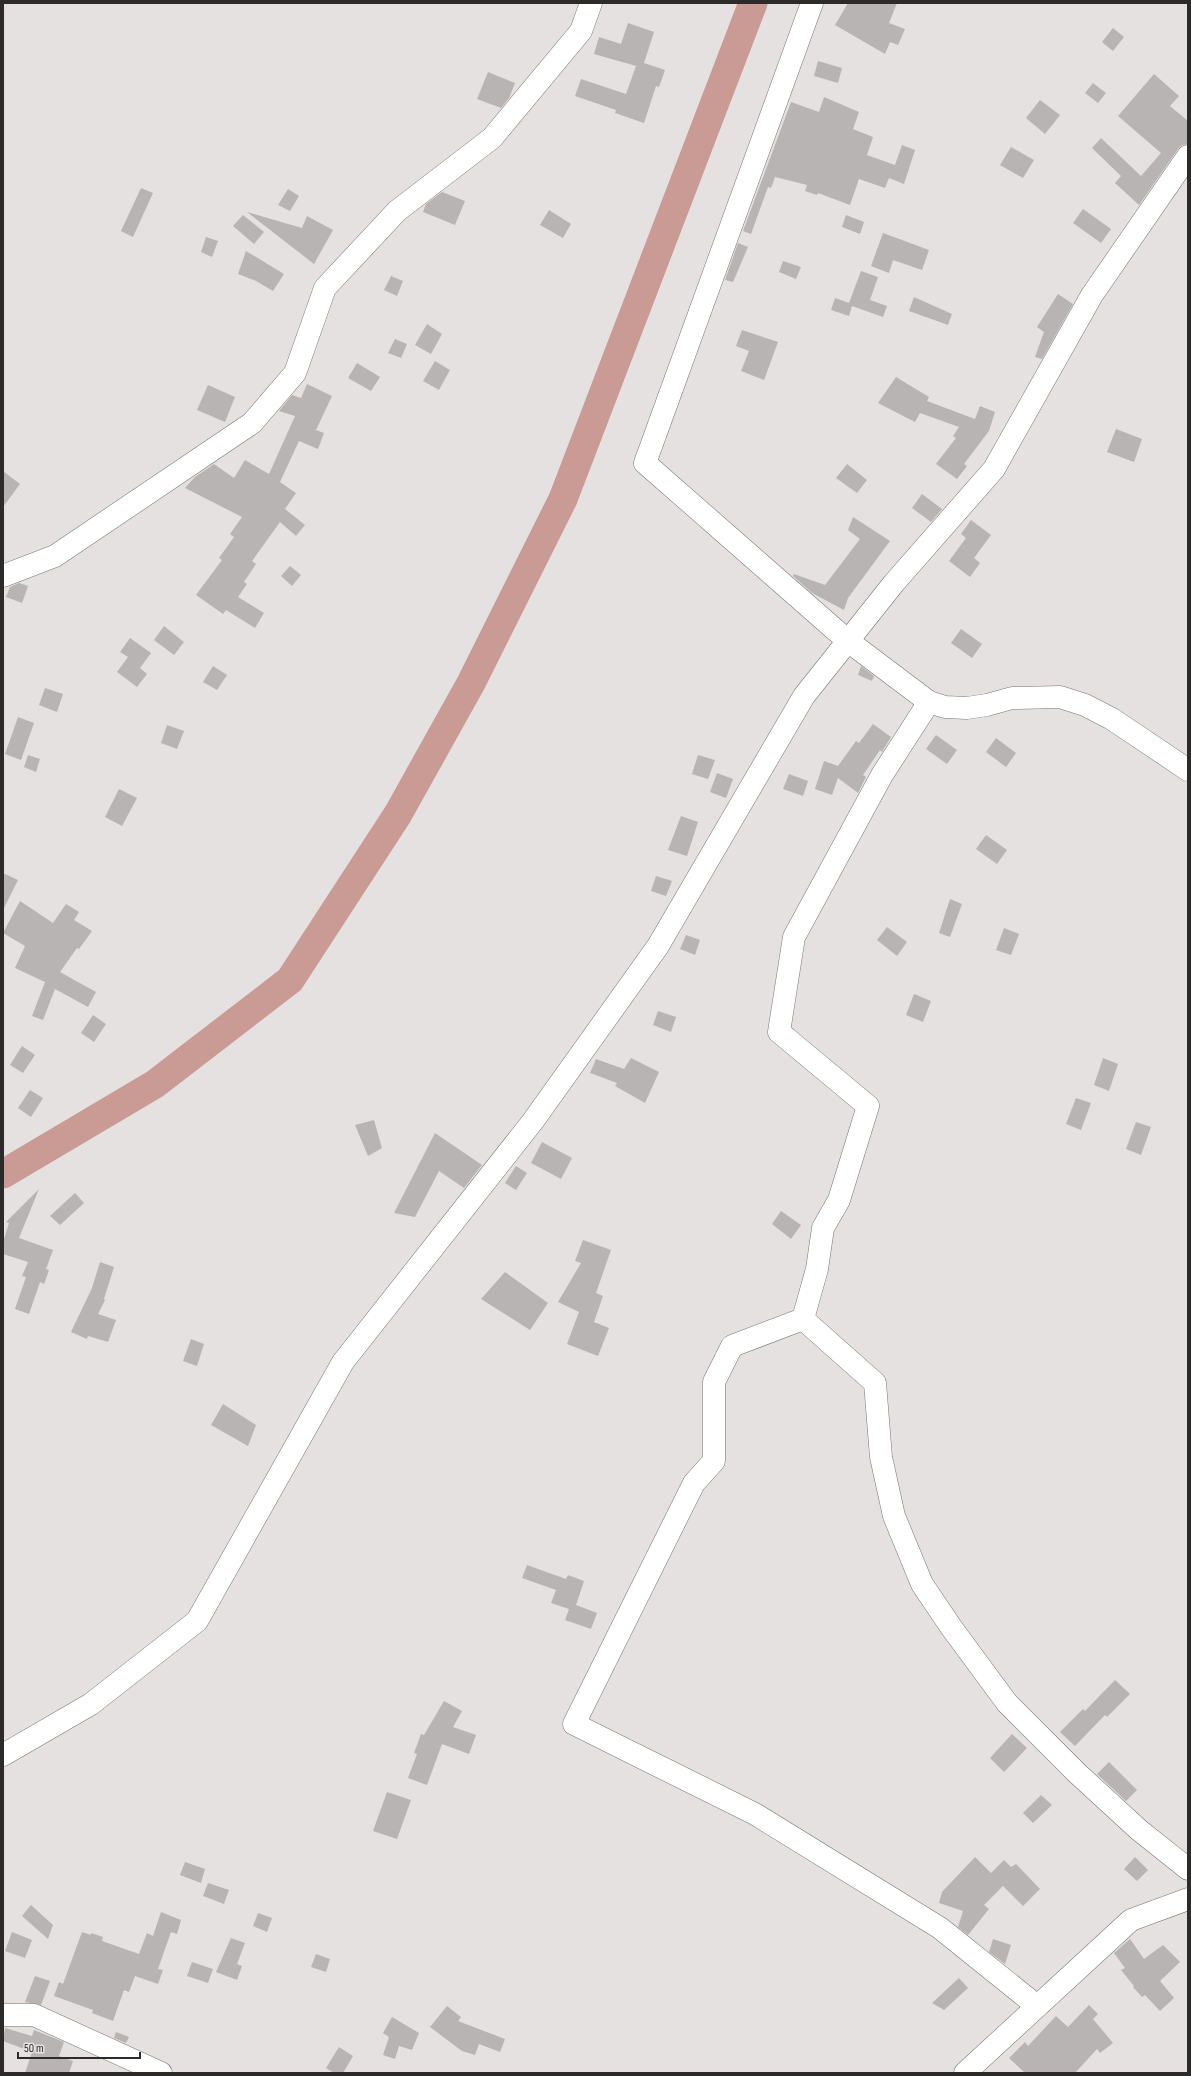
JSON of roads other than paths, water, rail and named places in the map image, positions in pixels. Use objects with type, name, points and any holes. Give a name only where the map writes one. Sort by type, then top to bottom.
[{"type":"street","points":[[3,576],[55,556],[252,423],[295,373],[325,288],[397,211],[492,138],[581,31],[591,3]]},
{"type":"street","points":[[812,3],[645,462],[848,641],[930,702],[945,707],[967,708],[988,705],[1012,698],[1060,697],[1085,704],[1112,719],[1188,770]]},
{"type":"street","points":[[3,1755],[91,1704],[197,1621],[343,1362],[533,1121],[658,946],[804,696],[894,583],[994,469],[1092,295],[1188,156]]},
{"type":"street","points":[[803,1318],[817,1269],[823,1228],[839,1200],[868,1106],[779,1032],[794,937],[882,776],[930,702]]},
{"type":"street","points":[[803,1318],[875,1383],[881,1457],[894,1516],[922,1584],[951,1627],[1007,1703],[1078,1774],[1139,1830],[1188,1869]]},
{"type":"street","points":[[803,1318],[732,1346],[714,1382],[714,1461],[694,1484],[574,1724],[754,1814],[940,1928],[1037,2006]]},
{"type":"street","points":[[965,2073],[1131,1920],[1188,1899]]},
{"type":"street","points":[[3,2015],[34,2015],[161,2073]]},
{"type":"waterway","points":[[3,1174],[155,1084],[290,980],[398,814],[471,683],[563,499],[753,3]]}]
